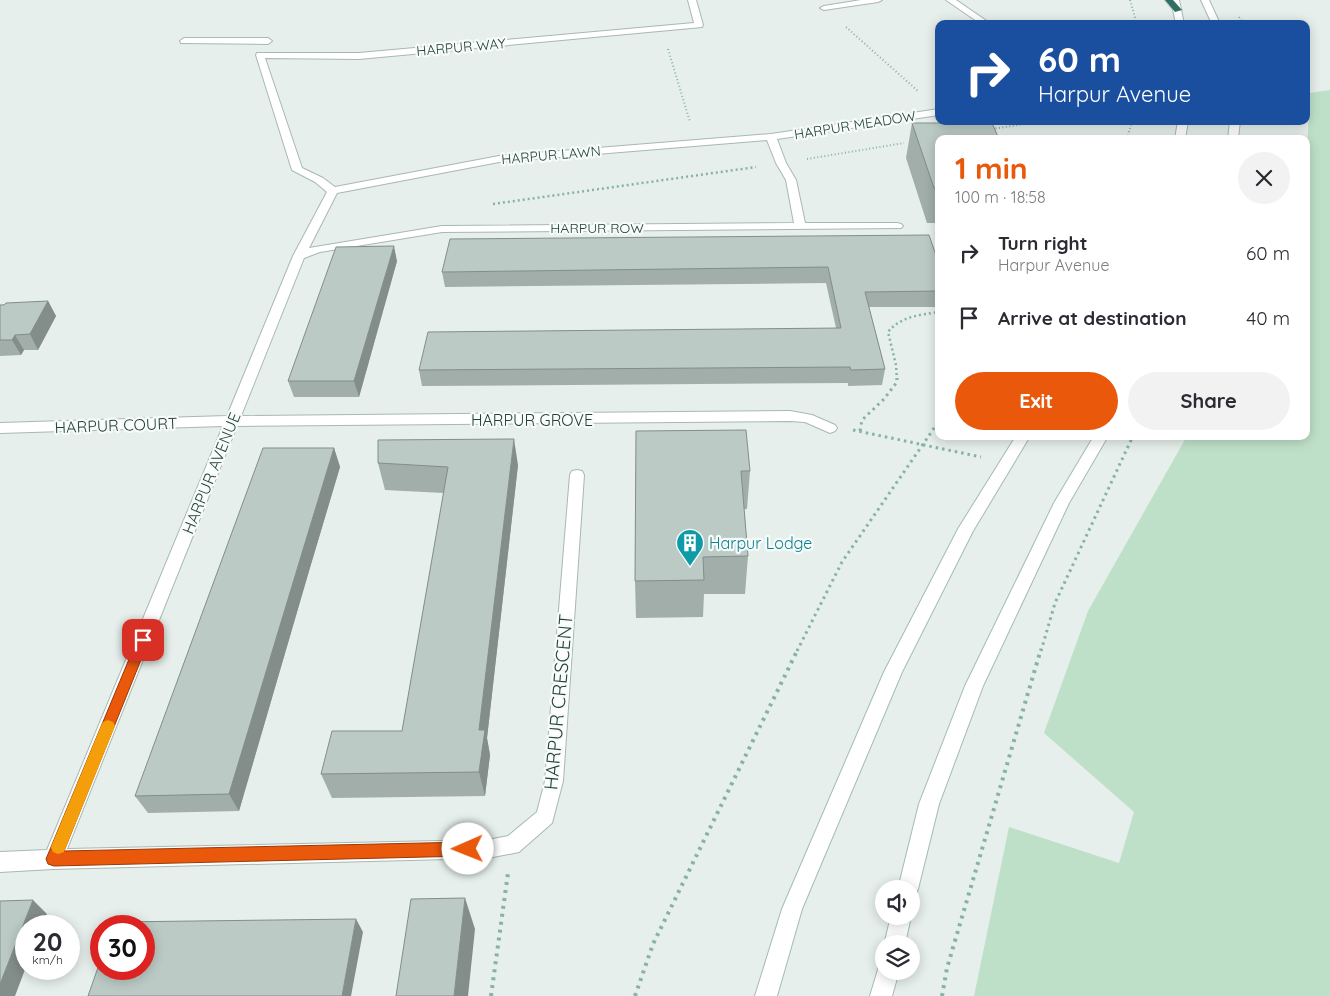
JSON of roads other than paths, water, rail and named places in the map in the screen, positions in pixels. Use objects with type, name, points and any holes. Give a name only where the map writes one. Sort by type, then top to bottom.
[{"type":"highway","points":[[1169,0],[1178,10]]},
{"type":"street","name":"HARPUR WAY","points":[[260,54],[359,56],[699,26],[692,0]]},
{"type":"street","points":[[824,8],[878,0]]},
{"type":"street","points":[[950,0],[981,20]]},
{"type":"street","points":[[1175,0],[1179,20]]},
{"type":"street","points":[[1205,0],[1214,20]]},
{"type":"street","points":[[184,41],[268,40],[260,54],[297,170],[319,180],[333,191]]},
{"type":"street","name":"HARPUR MEADOW","points":[[771,137],[935,113]]},
{"type":"street","points":[[771,137],[781,163],[791,180],[800,226]]},
{"type":"street","name":"HARPUR LAWN","points":[[333,191],[499,159],[771,137]]},
{"type":"street","name":"HARPUR AVENUE","points":[[54,859],[300,256],[333,191]]},
{"type":"street","name":"HARPUR ROW","points":[[300,256],[318,249],[442,229],[897,226]]},
{"type":"street","name":"HARPUR GROVE","points":[[232,421],[790,416],[807,418],[830,428]]},
{"type":"street","name":"HARPUR COURT","points":[[0,428],[232,421]]},
{"type":"street","points":[[766,996],[792,909],[893,672],[966,529],[1021,440]]},
{"type":"street","points":[[910,880],[930,804],[974,686],[1062,504],[1098,440]]},
{"type":"street","name":"HARPUR CRESCENT","points":[[54,859],[488,848],[512,845],[545,817],[554,782],[577,475]]},
{"type":"street","points":[[0,862],[54,859]]},
{"type":"street","points":[[881,996],[885,980]]},
{"type":"place","name":"Harpur Lodge","points":[[690,567]]}]
